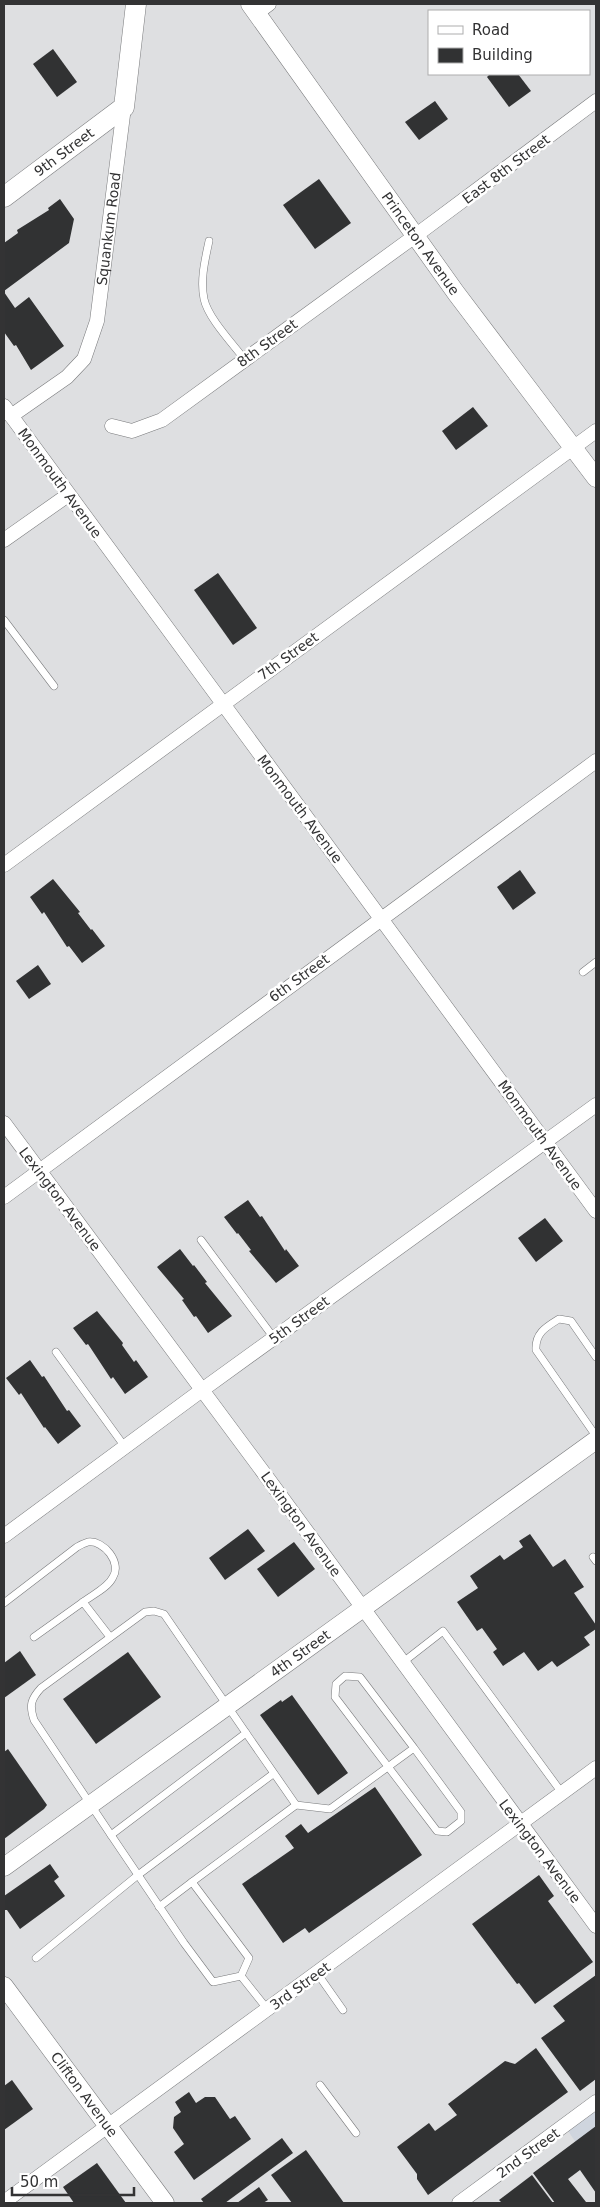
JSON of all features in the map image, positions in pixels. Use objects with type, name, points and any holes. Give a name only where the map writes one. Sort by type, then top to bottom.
[{"type":"main road","name":"Squankum Road","points":[[124,107],[136,4]]},
{"type":"main road","name":"9th Street","points":[[4,197],[124,107]]},
{"type":"street","name":"Princeton Avenue","points":[[259,7],[415,236],[596,478]]},
{"type":"street","name":"East 8th Street","points":[[415,236],[596,101]]},
{"type":"street","name":"Squankum Road","points":[[7,411],[67,377],[84,359],[97,321],[124,107]]},
{"type":"street","name":"8th Street","points":[[112,426],[132,431],[162,420],[415,236]]},
{"type":"street","name":"Monmouth Avenue","points":[[7,411],[596,1211]]},
{"type":"street","name":"7th Street","points":[[4,866],[596,431]]},
{"type":"street","points":[[4,540],[68,495]]},
{"type":"street","name":"6th Street","points":[[4,1197],[596,760]]},
{"type":"street","name":"5th Street","points":[[4,1536],[125,1446],[596,1105]]},
{"type":"street","name":"Lexington Avenue","points":[[4,1124],[270,1480],[362,1609],[596,1926]]},
{"type":"street","name":"4th Street","points":[[4,1868],[596,1440]]},
{"type":"street","name":"3rd Street","points":[[4,2202],[596,1768]]},
{"type":"street","name":"Clifton Avenue","points":[[4,1986],[165,2203]]},
{"type":"street","name":"2nd Street","points":[[459,2203],[596,2102]]},
{"type":"lane","points":[[209,241],[204,270],[204,301],[218,324],[245,360]]},
{"type":"lane","points":[[4,620],[54,686]]},
{"type":"lane","points":[[583,972],[596,962]]},
{"type":"lane","points":[[201,1240],[274,1338]]},
{"type":"lane","points":[[596,1357],[571,1321],[559,1319],[544,1328],[535,1340],[536,1350],[596,1436]]},
{"type":"lane","points":[[56,1352],[125,1446]]},
{"type":"lane","points":[[4,1603],[77,1547],[89,1542],[100,1545],[109,1553],[115,1561],[116,1570],[114,1577],[34,1637]]},
{"type":"lane","points":[[83,1602],[110,1638]]},
{"type":"lane","points":[[241,1976],[213,1982],[159,1907],[34,1720],[30,1709],[31,1699],[41,1688],[145,1612],[154,1610],[164,1614],[228,1706],[272,1774],[296,1805]]},
{"type":"lane","points":[[402,1663],[443,1631],[562,1793]]},
{"type":"lane","points":[[345,1676],[360,1678],[414,1748],[461,1812],[461,1822],[447,1832],[437,1830],[335,1697],[336,1684],[345,1676]]},
{"type":"lane","points":[[111,1835],[246,1733]]},
{"type":"lane","points":[[159,1907],[296,1805],[330,1809],[414,1748]]},
{"type":"lane","points":[[36,1958],[138,1875],[272,1774]]},
{"type":"lane","points":[[192,1882],[249,1958],[241,1976]]},
{"type":"lane","points":[[317,1973],[343,2010]]},
{"type":"lane","points":[[241,1976],[268,2010]]},
{"type":"lane","points":[[320,2085],[356,2133]]},
{"type":"shaded area","points":[[596,2097],[596,2172],[562,2122]]},
{"type":"building","points":[[53,49],[77,82],[57,97],[33,64]]},
{"type":"building","points":[[489,75],[519,75],[531,91],[509,107],[487,77]]},
{"type":"building","points":[[435,101],[448,119],[419,140],[405,122]]},
{"type":"building","points":[[319,179],[351,223],[315,249],[283,205]]},
{"type":"building","points":[[60,199],[74,219],[69,243],[4,291],[4,243],[18,233],[17,230],[49,210],[48,208]]},
{"type":"building","points":[[4,292],[15,308],[29,297],[64,346],[31,370],[16,345],[14,346],[4,332]]},
{"type":"building","points":[[473,407],[488,426],[456,450],[442,431]]},
{"type":"building","points":[[218,573],[257,628],[233,645],[194,590]]},
{"type":"building","points":[[520,870],[536,893],[513,910],[497,887]]},
{"type":"building","points":[[53,879],[105,946],[82,963],[69,946],[67,947],[44,912],[42,914],[30,897]]},
{"type":"building","points":[[38,965],[51,984],[29,999],[16,981]]},
{"type":"building","points":[[248,1200],[260,1217],[262,1216],[285,1251],[286,1249],[299,1266],[276,1283],[224,1217]]},
{"type":"building","points":[[545,1218],[563,1241],[536,1262],[518,1238]]},
{"type":"building","points":[[180,1249],[232,1316],[208,1333],[182,1300],[184,1299],[157,1267]]},
{"type":"building","points":[[97,1311],[123,1343],[122,1345],[134,1362],[136,1360],[148,1377],[125,1394],[113,1377],[111,1379],[88,1344],[86,1345],[73,1328]]},
{"type":"building","points":[[30,1360],[42,1377],[44,1376],[67,1411],[69,1410],[81,1426],[58,1444],[44,1428],[21,1393],[19,1395],[6,1378]]},
{"type":"building","points":[[248,1529],[265,1551],[225,1580],[209,1558]]},
{"type":"building","points":[[530,1534],[553,1567],[565,1559],[584,1587],[574,1593],[596,1625],[596,1629],[584,1637],[590,1645],[557,1667],[552,1661],[538,1671],[524,1652],[503,1666],[493,1652],[497,1649],[482,1628],[477,1631],[457,1602],[478,1588],[470,1576],[500,1555],[504,1560],[523,1547],[519,1541]]},
{"type":"building","points":[[294,1542],[315,1569],[278,1597],[257,1569]]},
{"type":"building","points":[[20,1651],[36,1675],[4,1698],[4,1663]]},
{"type":"building","points":[[128,1652],[161,1697],[96,1744],[63,1699]]},
{"type":"building","points":[[292,1695],[348,1773],[318,1795],[260,1715],[281,1700],[282,1702]]},
{"type":"building","points":[[8,1749],[47,1805],[4,1839],[4,1752]]},
{"type":"building","points":[[375,1787],[422,1855],[309,1933],[305,1928],[283,1943],[242,1884],[294,1848],[285,1836],[301,1824],[308,1833]]},
{"type":"building","points":[[50,1864],[59,1877],[54,1881],[65,1896],[20,1929],[7,1910],[4,1910],[4,1896]]},
{"type":"building","points":[[539,1875],[554,1896],[548,1901],[593,1962],[535,2004],[519,1983],[517,1984],[472,1924]]},
{"type":"building","points":[[596,1975],[596,2079],[580,2091],[541,2038],[565,2021],[553,2006]]},
{"type":"building","points":[[536,2048],[568,2092],[428,2195],[417,2179],[417,2174],[397,2147],[429,2123],[435,2131],[457,2115],[448,2104],[505,2061],[515,2064]]},
{"type":"building","points":[[12,2080],[33,2109],[4,2130],[4,2086]]},
{"type":"building","points":[[189,2092],[196,2103],[205,2097],[215,2097],[230,2119],[235,2116],[251,2139],[194,2180],[174,2152],[184,2144],[173,2128],[174,2117],[181,2112],[175,2102]]},
{"type":"building","points":[[596,2126],[596,2193],[580,2170],[568,2179],[586,2202],[555,2203],[533,2173]]},
{"type":"building","points":[[282,2138],[293,2153],[225,2203],[204,2203],[201,2199]]},
{"type":"building","points":[[306,2150],[344,2203],[292,2203],[271,2175]]},
{"type":"building","points":[[97,2163],[126,2203],[74,2203],[63,2187]]},
{"type":"building","points":[[532,2175],[553,2203],[502,2203],[499,2200]]},
{"type":"building","points":[[259,2187],[268,2200],[263,2203],[237,2203]]}]
